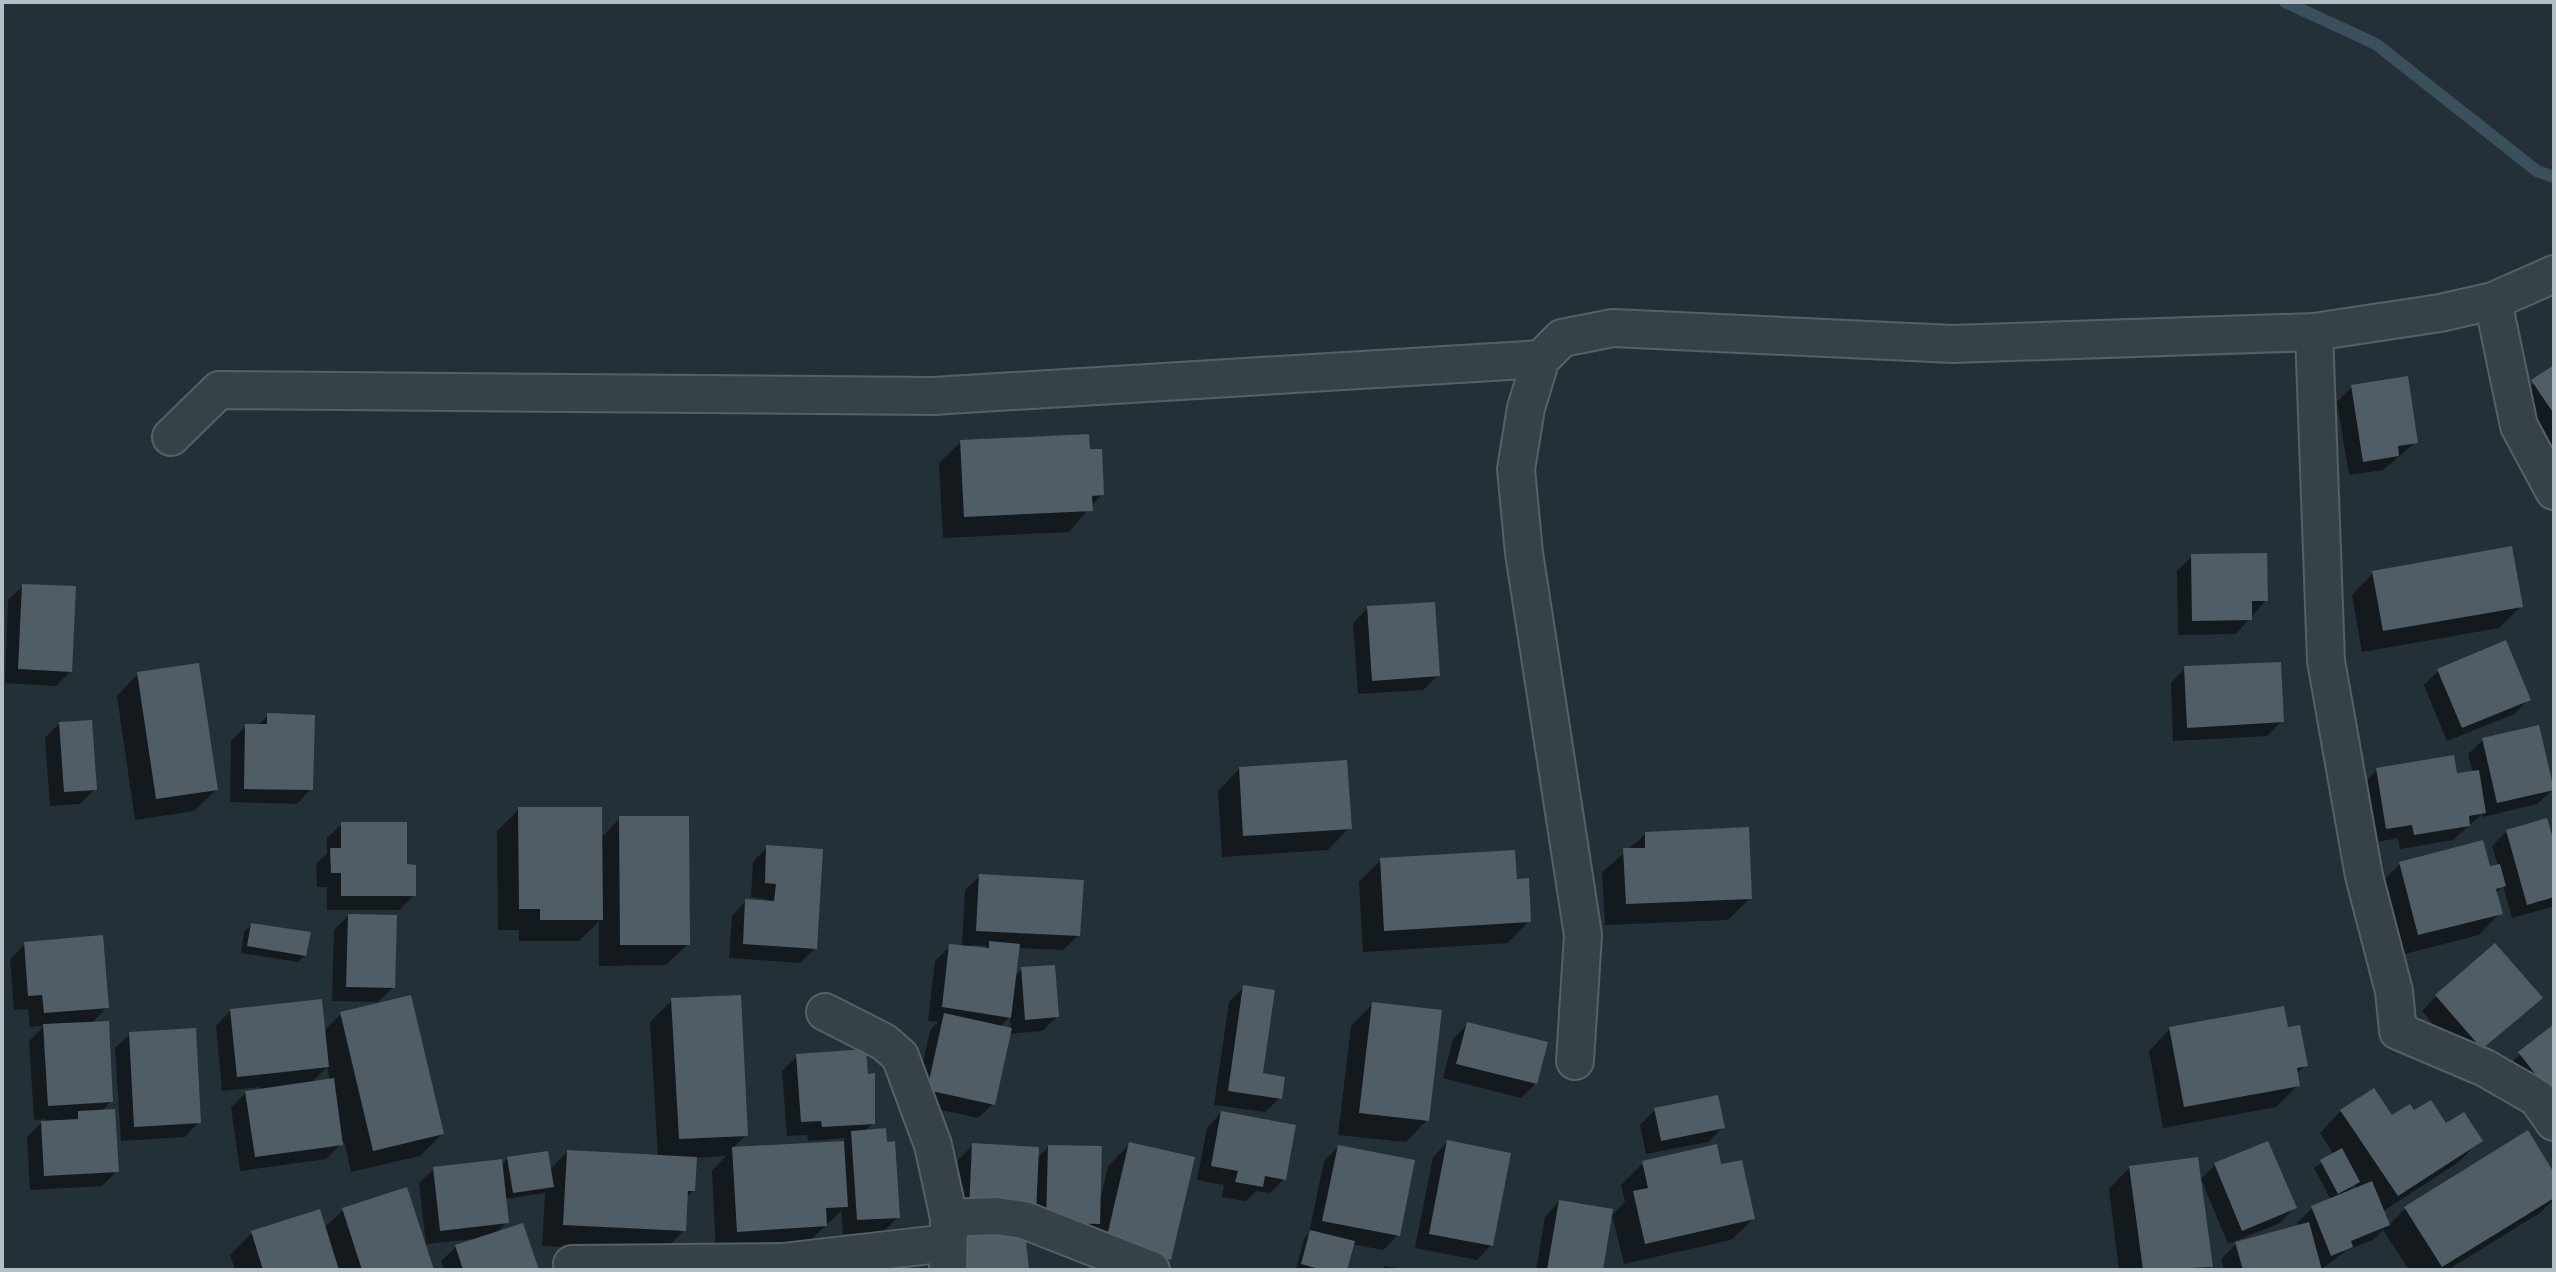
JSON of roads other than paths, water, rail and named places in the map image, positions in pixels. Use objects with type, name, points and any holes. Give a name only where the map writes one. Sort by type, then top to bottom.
[{"type":"street","points":[[1575,1061],[1583,935],[1524,553],[1516,469],[1526,408],[1541,359],[1562,338],[1613,328],[1953,344],[2314,332],[2440,313],[2493,301],[2546,281],[2554,274]]},
{"type":"street","points":[[2493,301],[2519,426],[2554,491]]},
{"type":"street","points":[[2314,332],[2326,661],[2364,876],[2394,991],[2398,1031],[2485,1068],[2537,1098],[2554,1122]]},
{"type":"street","points":[[171,437],[219,390],[933,396],[1541,359]]},
{"type":"street","points":[[825,1012],[884,1042],[900,1056],[933,1145],[948,1244]]},
{"type":"street","points":[[572,1264],[783,1262],[948,1244],[995,1216],[1024,1220],[1151,1270]]},
{"type":"waterway","points":[[2285,2],[2376,44],[2537,171],[2554,177]]}]
